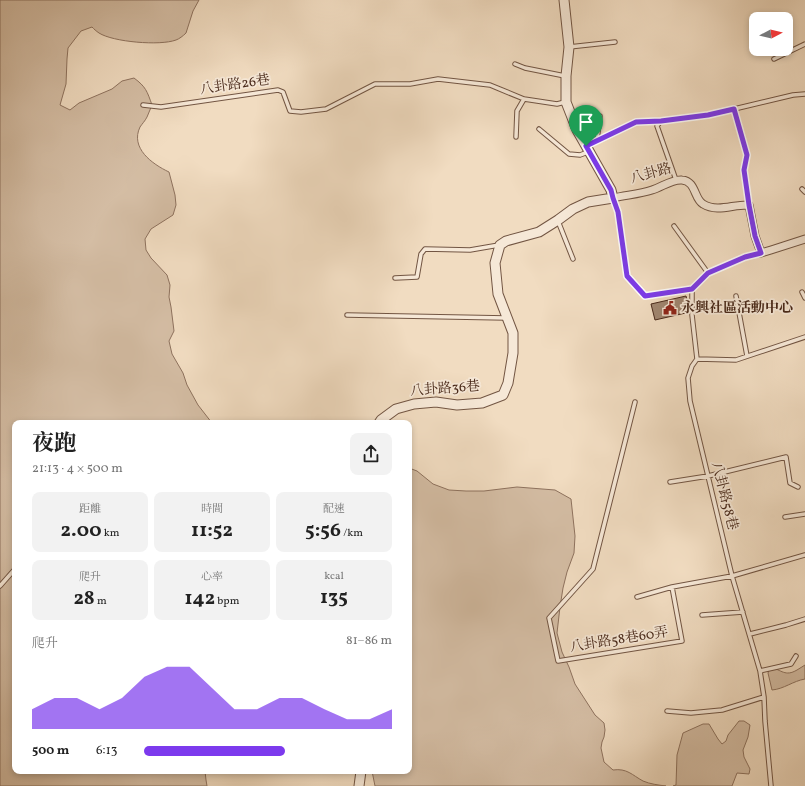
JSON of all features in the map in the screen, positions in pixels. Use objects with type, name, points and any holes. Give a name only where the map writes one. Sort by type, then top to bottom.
[{"type":"street","points":[[500,245],[506,241],[539,232],[573,209],[588,202],[613,198],[611,190],[577,130],[566,102],[566,76],[569,47],[564,0]]},
{"type":"street","name":"八卦路","points":[[613,198],[652,190],[676,180],[683,180],[690,184],[702,204],[716,209],[744,204],[749,205]]},
{"type":"street","points":[[749,205],[755,236],[761,253],[805,239]]},
{"type":"street","name":"八卦路36巷","points":[[381,420],[396,408],[414,404],[436,402],[457,405],[482,403],[503,395],[508,383],[513,353],[513,333],[498,294],[494,263],[500,245]]},
{"type":"street","points":[[359,786],[361,774]]},
{"type":"lane","points":[[569,47],[615,42]]},
{"type":"lane","points":[[774,59],[805,44]]},
{"type":"lane","points":[[515,64],[525,68],[566,76]]},
{"type":"lane","name":"八卦路26巷","points":[[143,105],[161,107],[278,90],[283,92],[290,110],[301,112],[326,108],[375,84],[410,84],[438,80],[490,85],[524,99],[557,104],[566,102]]},
{"type":"lane","points":[[539,129],[569,154],[580,155],[597,140],[636,122],[661,121],[708,115],[793,95],[805,94]]},
{"type":"lane","points":[[516,137],[517,111],[524,99]]},
{"type":"lane","points":[[734,109],[747,155],[744,170],[749,205]]},
{"type":"lane","points":[[597,140],[600,116]]},
{"type":"lane","points":[[661,121],[657,126],[676,180]]},
{"type":"lane","points":[[613,198],[618,212],[627,276],[645,296],[692,289],[708,273],[745,257],[761,253]]},
{"type":"lane","points":[[558,220],[573,259]]},
{"type":"lane","points":[[674,226],[708,273]]},
{"type":"lane","points":[[395,278],[417,277],[421,254],[425,249],[470,250],[500,245]]},
{"type":"lane","points":[[692,289],[692,315],[697,359],[736,360],[805,337]]},
{"type":"lane","points":[[802,292],[805,298]]},
{"type":"lane","points":[[736,296],[747,356]]},
{"type":"lane","points":[[347,315],[508,318]]},
{"type":"lane","name":"八卦路58巷","points":[[697,359],[692,366],[688,378],[690,400],[732,576],[760,671],[764,697],[771,786]]},
{"type":"lane","name":"八卦路58巷60弄","points":[[635,402],[593,569],[549,618],[558,661],[682,641],[672,587]]},
{"type":"lane","points":[[670,482],[708,476],[786,458],[790,483],[798,486]]},
{"type":"lane","points":[[784,517],[805,514]]},
{"type":"lane","points":[[638,597],[672,587],[732,576],[805,555]]},
{"type":"lane","points":[[0,586],[12,573]]},
{"type":"lane","points":[[702,615],[743,612]]},
{"type":"lane","points":[[750,634],[805,619]]},
{"type":"lane","points":[[760,671],[791,664],[796,656]]},
{"type":"lane","points":[[667,711],[691,713],[722,710],[764,697]]},
{"type":"shaded area","points":[[0,0],[199,0],[193,11],[186,33],[176,40],[159,43],[125,41],[106,36],[99,33],[92,27],[81,31],[68,48],[66,84],[60,105],[70,110],[79,103],[112,89],[122,81],[134,78],[144,87],[149,96],[152,105],[140,127],[138,142],[144,154],[150,160],[162,169],[169,172],[176,205],[173,215],[151,229],[145,239],[146,250],[151,258],[167,275],[170,285],[169,297],[174,331],[169,341],[172,354],[198,405],[210,420],[12,420],[12,774],[205,774],[207,786],[0,786]]},
{"type":"shaded area","points":[[412,469],[417,471],[433,484],[449,490],[484,491],[517,487],[555,490],[571,499],[575,536],[574,553],[567,572],[560,607],[557,633],[562,652],[575,684],[595,715],[604,723],[605,730],[601,748],[604,762],[613,770],[626,771],[643,781],[666,786],[375,786],[373,774],[412,774]]},
{"type":"shaded area","points":[[805,665],[805,679],[772,690],[768,673],[770,667],[789,673]]},
{"type":"shaded area","points":[[739,721],[744,721],[750,725],[748,737],[743,750],[744,757],[750,769],[749,774],[737,773],[732,786],[673,786],[676,785],[677,755],[683,733],[703,724],[709,724],[722,744],[726,741],[728,735]]},
{"type":"building","name":"永興社區活動中心","points":[[686,296],[690,312],[655,320],[651,304]]},
{"type":"place","name":"永興社區活動中心","points":[[670,308]]},
{"type":"route","points":[[734,109],[747,155],[744,170],[749,205],[755,236],[761,253],[745,257],[708,273],[692,289],[645,296],[627,276],[618,212],[611,190],[586,146],[636,122],[661,121],[708,115],[734,109]]}]
